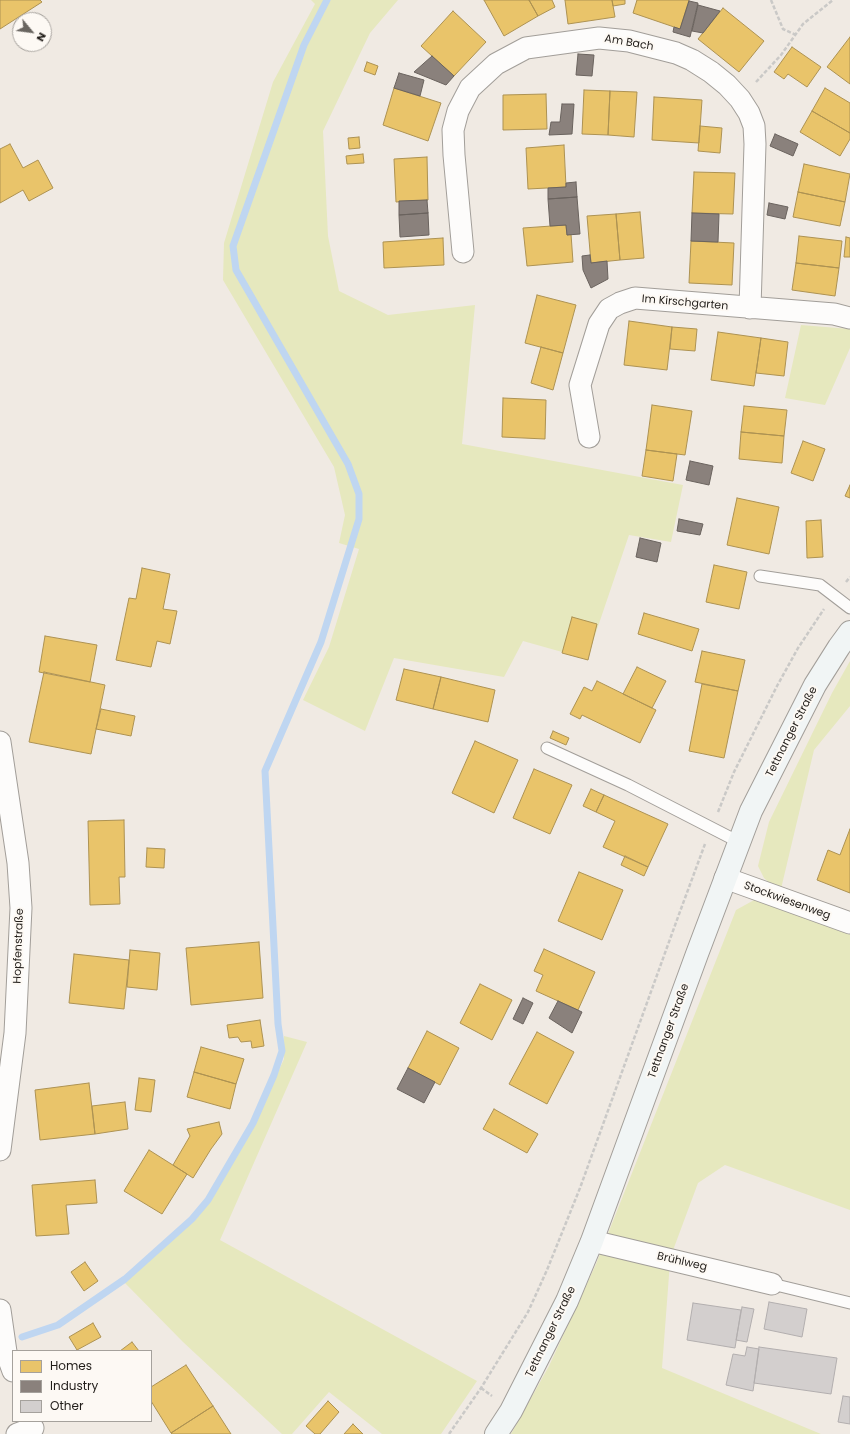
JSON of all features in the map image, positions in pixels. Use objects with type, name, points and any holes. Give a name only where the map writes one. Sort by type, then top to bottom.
[{"type":"main road","name":"Tettnanger Straße","points":[[496,1434],[511,1411],[564,1307],[592,1241],[751,811],[815,685],[850,632]]},
{"type":"street","name":"Am Bach","points":[[463,252],[453,130],[458,111],[470,88],[496,64],[526,48],[599,38],[629,41],[676,53],[692,60],[711,72],[727,85],[740,99],[749,113],[754,126],[755,144],[750,308]]},
{"type":"street","name":"Im Kirschgarten","points":[[589,437],[580,385],[599,324],[609,309],[620,303],[635,298],[834,314],[850,318]]},
{"type":"street","name":"Hopfenstraße","points":[[0,742],[18,863],[21,908],[15,1033],[0,1150]]},
{"type":"street","name":"Stockwiesenweg","points":[[725,878],[850,923]]},
{"type":"street","name":"Brühlweg","points":[[592,1241],[772,1284]]},
{"type":"street","points":[[0,1310],[6,1352],[12,1368]]},
{"type":"lane","points":[[760,576],[820,585],[850,608]]},
{"type":"lane","points":[[547,748],[628,784],[711,829],[739,842]]},
{"type":"lane","points":[[772,1284],[850,1303]]},
{"type":"path","points":[[771,0],[783,28],[796,35]]},
{"type":"path","points":[[740,99],[781,55],[804,24],[833,0]]},
{"type":"path","points":[[449,1434],[481,1388],[528,1312],[548,1270],[580,1188],[673,930],[734,772],[777,686],[818,616],[850,577]]},
{"type":"green space","points":[[311,0],[398,0],[370,33],[323,131],[328,236],[339,291],[388,315],[475,305],[462,444],[683,485],[671,542],[629,535],[587,659],[523,641],[504,677],[394,658],[365,731],[303,700],[329,647],[359,549],[339,543],[345,515],[334,467],[223,280],[224,243],[273,82],[315,4]]},
{"type":"green space","points":[[801,325],[850,329],[850,348],[825,405],[785,398]]},
{"type":"green space","points":[[850,661],[850,706],[814,750],[780,893],[764,878],[758,866],[769,822],[832,693]]},
{"type":"green space","points":[[756,899],[850,931],[850,1210],[725,1165],[698,1183],[670,1262],[662,1368],[821,1434],[511,1434],[549,1366],[596,1264],[736,910]]},
{"type":"green space","points":[[284,1036],[307,1042],[220,1240],[477,1381],[441,1434],[382,1434],[329,1392],[292,1434],[282,1434],[183,1342],[124,1282],[198,1217],[222,1181],[254,1125],[284,1059]]},
{"type":"building: Homes","points":[[0,0],[40,0],[42,2],[26,12],[12,12],[12,21],[0,29]]},
{"type":"building: Homes","points":[[484,0],[529,0],[538,16],[504,36]]},
{"type":"building: Homes","points":[[529,0],[552,0],[555,7],[538,16]]},
{"type":"building: Homes","points":[[565,0],[612,0],[615,17],[568,24]]},
{"type":"building: Homes","points":[[612,0],[625,0],[625,4],[613,6]]},
{"type":"building: Homes","points":[[637,0],[689,0],[680,29],[633,13]]},
{"type":"building: Homes","points":[[723,8],[764,41],[739,72],[698,39]]},
{"type":"building: Homes","points":[[453,11],[486,42],[454,76],[421,46]]},
{"type":"building: Homes","points":[[850,37],[850,84],[827,67]]},
{"type":"building: Homes","points":[[792,47],[821,67],[807,87],[788,74],[784,79],[774,72]]},
{"type":"building: Homes","points":[[367,62],[378,66],[375,75],[364,71]]},
{"type":"building: Homes","points":[[394,88],[441,103],[428,141],[383,125]]},
{"type":"building: Homes","points":[[825,88],[850,103],[850,133],[812,111]]},
{"type":"building: Homes","points":[[584,90],[610,91],[608,135],[582,134]]},
{"type":"building: Homes","points":[[610,91],[637,92],[634,137],[608,135]]},
{"type":"building: Homes","points":[[546,94],[547,129],[503,130],[503,95]]},
{"type":"building: Homes","points":[[654,97],[702,100],[699,143],[652,140]]},
{"type":"building: Homes","points":[[812,111],[850,133],[850,139],[840,156],[800,132]]},
{"type":"building: Homes","points":[[700,126],[722,128],[720,153],[698,151]]},
{"type":"building: Homes","points":[[359,137],[360,148],[349,149],[348,138]]},
{"type":"building: Homes","points":[[10,144],[23,168],[38,160],[53,188],[29,201],[23,190],[0,203],[0,149]]},
{"type":"building: Homes","points":[[564,145],[566,187],[528,189],[526,148]]},
{"type":"building: Homes","points":[[363,154],[364,163],[347,164],[346,156]]},
{"type":"building: Homes","points":[[427,157],[428,200],[396,202],[394,159]]},
{"type":"building: Homes","points":[[804,164],[850,174],[845,202],[798,192]]},
{"type":"building: Homes","points":[[694,172],[735,173],[733,214],[692,213]]},
{"type":"building: Homes","points":[[798,192],[845,202],[840,226],[793,217]]},
{"type":"building: Homes","points":[[640,212],[644,258],[620,260],[616,214]]},
{"type":"building: Homes","points":[[616,214],[620,260],[591,263],[587,216]]},
{"type":"building: Homes","points":[[566,225],[567,235],[571,234],[573,262],[527,266],[523,228]]},
{"type":"building: Homes","points":[[799,236],[842,241],[839,268],[796,263]]},
{"type":"building: Homes","points":[[846,237],[850,238],[850,257],[844,257]]},
{"type":"building: Homes","points":[[443,238],[444,265],[384,268],[383,242]]},
{"type":"building: Homes","points":[[691,241],[734,243],[732,285],[689,283]]},
{"type":"building: Homes","points":[[796,263],[839,268],[835,296],[792,290]]},
{"type":"building: Homes","points":[[537,295],[576,305],[563,353],[525,343]]},
{"type":"building: Homes","points":[[629,321],[672,327],[667,370],[624,365]]},
{"type":"building: Homes","points":[[672,327],[697,329],[695,351],[670,349]]},
{"type":"building: Homes","points":[[718,332],[761,338],[754,386],[711,380]]},
{"type":"building: Homes","points":[[761,338],[788,342],[784,376],[756,373]]},
{"type":"building: Homes","points":[[541,347],[563,353],[553,390],[531,383]]},
{"type":"building: Homes","points":[[503,398],[546,400],[545,439],[502,437]]},
{"type":"building: Homes","points":[[652,405],[692,411],[685,455],[646,450]]},
{"type":"building: Homes","points":[[744,406],[787,410],[784,436],[741,432]]},
{"type":"building: Homes","points":[[741,432],[784,436],[782,463],[739,459]]},
{"type":"building: Homes","points":[[803,441],[825,449],[813,481],[791,473]]},
{"type":"building: Homes","points":[[646,450],[677,454],[673,481],[642,476]]},
{"type":"building: Homes","points":[[850,485],[850,498],[845,496]]},
{"type":"building: Homes","points":[[737,498],[779,507],[769,554],[727,545]]},
{"type":"building: Homes","points":[[821,520],[823,557],[807,558],[806,521]]},
{"type":"building: Homes","points":[[714,565],[747,572],[739,609],[706,602]]},
{"type":"building: Homes","points":[[142,568],[170,574],[163,609],[177,611],[170,644],[157,641],[151,667],[116,660],[129,598],[136,599]]},
{"type":"building: Homes","points":[[644,613],[699,629],[692,651],[638,634]]},
{"type":"building: Homes","points":[[572,617],[597,624],[588,660],[562,653]]},
{"type":"building: Homes","points":[[45,636],[97,645],[90,682],[39,672]]},
{"type":"building: Homes","points":[[702,651],[745,660],[738,691],[695,682]]},
{"type":"building: Homes","points":[[637,667],[666,681],[652,708],[623,694]]},
{"type":"building: Homes","points":[[404,669],[441,677],[433,709],[396,700]]},
{"type":"building: Homes","points":[[44,672],[105,685],[91,754],[29,742]]},
{"type":"building: Homes","points":[[441,677],[495,690],[488,722],[433,709]]},
{"type":"building: Homes","points":[[597,681],[656,710],[640,743],[582,715],[580,719],[570,714],[584,687],[592,691]]},
{"type":"building: Homes","points":[[702,684],[738,691],[724,758],[689,751]]},
{"type":"building: Homes","points":[[101,709],[135,716],[131,736],[96,729]]},
{"type":"building: Homes","points":[[553,731],[569,738],[566,745],[550,738]]},
{"type":"building: Homes","points":[[475,741],[518,760],[494,813],[452,793]]},
{"type":"building: Homes","points":[[534,769],[572,785],[550,834],[513,818]]},
{"type":"building: Homes","points":[[591,789],[604,795],[596,812],[583,806]]},
{"type":"building: Homes","points":[[604,795],[668,824],[648,867],[603,847],[615,821],[596,812]]},
{"type":"building: Homes","points":[[124,820],[125,877],[119,877],[120,904],[90,905],[88,821]]},
{"type":"building: Homes","points":[[850,829],[850,893],[817,880],[828,850],[840,855]]},
{"type":"building: Homes","points":[[147,848],[165,849],[164,868],[146,867]]},
{"type":"building: Homes","points":[[625,856],[648,867],[644,876],[621,865]]},
{"type":"building: Homes","points":[[579,872],[623,890],[602,940],[558,921]]},
{"type":"building: Homes","points":[[259,942],[263,998],[191,1005],[186,948]]},
{"type":"building: Homes","points":[[544,949],[595,972],[578,1010],[536,991],[543,975],[534,971]]},
{"type":"building: Homes","points":[[130,950],[160,953],[157,990],[127,987]]},
{"type":"building: Homes","points":[[74,954],[129,960],[124,1009],[69,1003]]},
{"type":"building: Homes","points":[[480,984],[512,1000],[492,1040],[460,1023]]},
{"type":"building: Homes","points":[[260,1020],[264,1046],[252,1048],[251,1041],[241,1042],[238,1037],[229,1038],[227,1025]]},
{"type":"building: Homes","points":[[427,1031],[459,1048],[440,1085],[408,1068]]},
{"type":"building: Homes","points":[[537,1032],[574,1052],[547,1104],[509,1084]]},
{"type":"building: Homes","points":[[201,1047],[244,1059],[236,1084],[194,1072]]},
{"type":"building: Homes","points":[[194,1072],[236,1084],[230,1109],[187,1097]]},
{"type":"building: Homes","points":[[139,1078],[155,1080],[151,1112],[135,1110]]},
{"type":"building: Homes","points":[[89,1083],[95,1134],[40,1140],[35,1090]]},
{"type":"building: Homes","points":[[125,1102],[128,1129],[95,1134],[92,1106]]},
{"type":"building: Homes","points":[[494,1109],[538,1134],[527,1153],[483,1129]]},
{"type":"building: Homes","points":[[219,1122],[222,1134],[193,1178],[173,1165],[190,1136],[187,1129]]},
{"type":"building: Homes","points":[[149,1150],[187,1174],[162,1214],[124,1191]]},
{"type":"building: Homes","points":[[95,1180],[97,1203],[66,1205],[69,1234],[36,1236],[32,1185]]},
{"type":"building: Homes","points":[[85,1262],[98,1281],[84,1291],[71,1272]]},
{"type":"building: Homes","points":[[93,1323],[101,1337],[77,1350],[69,1337]]},
{"type":"building: Homes","points":[[132,1342],[138,1350],[121,1350]]},
{"type":"building: Homes","points":[[186,1365],[213,1406],[171,1433],[152,1403],[152,1386]]},
{"type":"building: Homes","points":[[328,1401],[339,1412],[320,1434],[315,1434],[306,1426]]},
{"type":"building: Homes","points":[[213,1406],[231,1434],[171,1433]]},
{"type":"building: Homes","points":[[353,1424],[363,1434],[344,1434]]},
{"type":"building: Industry","points":[[689,1],[698,3],[690,37],[673,32],[674,27],[680,29]]},
{"type":"building: Industry","points":[[698,5],[720,11],[703,33],[692,31]]},
{"type":"building: Industry","points":[[578,54],[594,55],[592,76],[576,75]]},
{"type":"building: Industry","points":[[432,56],[454,76],[446,85],[414,72]]},
{"type":"building: Industry","points":[[399,73],[424,80],[420,96],[394,88]]},
{"type":"building: Industry","points":[[562,104],[574,104],[572,134],[549,135],[551,122],[560,122]]},
{"type":"building: Industry","points":[[775,134],[798,144],[793,156],[770,146]]},
{"type":"building: Industry","points":[[576,182],[577,197],[548,199],[548,188],[566,187],[566,183]]},
{"type":"building: Industry","points":[[577,197],[580,234],[567,235],[566,225],[550,226],[548,199]]},
{"type":"building: Industry","points":[[427,200],[428,213],[399,215],[399,201]]},
{"type":"building: Industry","points":[[769,203],[788,207],[785,219],[767,215]]},
{"type":"building: Industry","points":[[428,213],[429,235],[400,237],[399,215]]},
{"type":"building: Industry","points":[[692,213],[719,214],[718,242],[691,241]]},
{"type":"building: Industry","points":[[590,255],[591,263],[607,261],[608,279],[591,288],[583,270],[582,256]]},
{"type":"building: Industry","points":[[690,461],[713,466],[709,485],[686,480]]},
{"type":"building: Industry","points":[[679,519],[703,524],[700,535],[677,531]]},
{"type":"building: Industry","points":[[640,538],[661,543],[657,562],[636,557]]},
{"type":"building: Industry","points":[[523,998],[533,1003],[523,1024],[513,1019]]},
{"type":"building: Industry","points":[[558,1001],[582,1012],[572,1033],[549,1018]]},
{"type":"building: Industry","points":[[408,1068],[435,1082],[424,1103],[397,1089]]},
{"type":"building: Other","points":[[769,1302],[807,1309],[802,1337],[764,1329]]},
{"type":"building: Other","points":[[693,1303],[741,1310],[735,1348],[687,1340]]},
{"type":"building: Other","points":[[742,1307],[754,1309],[747,1342],[736,1340]]},
{"type":"building: Other","points":[[747,1347],[759,1349],[753,1391],[726,1385],[733,1354],[745,1356]]},
{"type":"building: Other","points":[[759,1347],[837,1358],[831,1394],[754,1383]]},
{"type":"building: Other","points":[[843,1396],[850,1397],[850,1424],[838,1422]]},
{"type":"waterway","points":[[22,1337],[58,1325],[125,1279],[192,1219],[208,1200],[253,1123],[274,1075],[282,1051],[278,1024],[265,771],[321,642],[359,519],[359,494],[348,464],[236,270],[233,246],[304,45],[327,0]]}]
